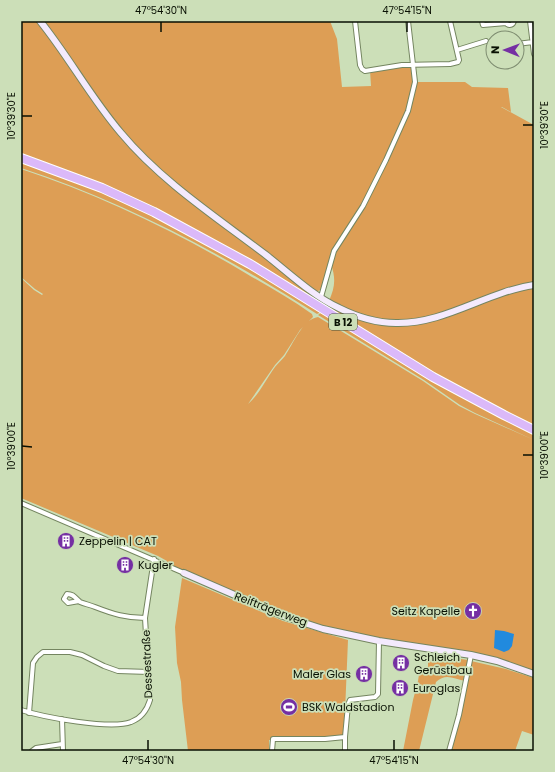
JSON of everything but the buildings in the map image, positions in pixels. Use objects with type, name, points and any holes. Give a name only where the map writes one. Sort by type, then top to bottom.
[{"type":"highway","name":"B 12","points":[[21,158],[102,188],[154,212],[250,264],[433,377],[534,430]]},
{"type":"main road","points":[[40,21],[110,120],[141,156],[178,188],[321,297],[338,308],[356,316],[386,322],[404,323],[443,316],[517,288],[534,285]]},
{"type":"main road","name":"Reifträgerweg","points":[[184,573],[284,616],[336,632],[379,641],[471,655],[497,661],[534,674]]},
{"type":"street","points":[[355,21],[360,65],[362,69],[365,70],[402,65],[450,64],[458,62],[459,60],[450,21]]},
{"type":"street","points":[[321,297],[334,251],[363,206],[408,111],[415,82],[408,21]]},
{"type":"street","points":[[482,21],[483,25],[505,22],[510,25],[513,24],[514,21]]},
{"type":"street","points":[[530,21],[534,54]]},
{"type":"street","points":[[457,50],[485,41]]},
{"type":"street","points":[[525,43],[533,42]]},
{"type":"street","name":"Reifträgerweg","points":[[21,503],[184,573]]},
{"type":"street","name":"Dessestraße","points":[[21,710],[29,713],[62,719],[120,725],[139,718],[145,712],[150,700],[145,618],[154,560]]},
{"type":"street","points":[[79,601],[128,618],[145,618]]},
{"type":"street","points":[[345,751],[348,705],[350,700],[375,697],[378,694],[379,641]]},
{"type":"street","points":[[29,713],[33,663],[43,652],[70,652],[82,655],[118,671],[149,672]]},
{"type":"street","points":[[449,751],[460,709],[471,655]]},
{"type":"street","points":[[62,719],[63,751]]},
{"type":"street","points":[[272,751],[273,740],[326,739],[345,737]]},
{"type":"street","points":[[32,751],[36,748],[62,744]]},
{"type":"shaded area","points":[[21,21],[38,21],[100,111],[110,123],[146,162],[186,198],[321,300],[354,317],[386,324],[403,325],[404,322],[371,319],[356,315],[329,301],[334,283],[334,274],[331,264],[329,263],[322,289],[316,292],[158,170],[122,132],[84,82],[42,21],[330,21],[337,39],[342,87],[371,86],[370,70],[414,65],[415,82],[465,82],[472,87],[508,88],[511,112],[501,107],[534,125],[534,427],[435,374],[230,249],[189,227],[102,186],[71,173],[21,156]]},
{"type":"shaded area","points":[[21,161],[104,193],[153,215],[238,262],[321,312],[317,314],[246,271],[174,232],[98,197],[21,168]]},
{"type":"shaded area","points":[[21,169],[80,190],[108,202],[192,243],[272,288],[312,314],[313,317],[308,322],[318,317],[423,381],[459,406],[534,440],[534,671],[497,660],[337,630],[284,614],[166,563],[167,561],[158,556],[21,498],[21,278],[34,290],[42,295],[43,294],[21,277]],"holes":[[[306,324],[259,392],[248,404],[275,365],[284,355],[300,330]]]},
{"type":"shaded area","points":[[322,312],[534,433],[534,440],[460,405],[424,380],[318,315]]},
{"type":"shaded area","points":[[182,578],[283,621],[348,640],[344,736],[269,740],[269,751],[188,751],[181,682],[177,663],[175,627]]},
{"type":"shaded area","points":[[428,655],[469,660],[465,681],[446,677],[439,679],[436,682],[419,751],[403,751],[420,668],[428,669]]},
{"type":"shaded area","points":[[471,661],[506,669],[534,678],[534,735],[522,731],[515,751],[450,751]]},
{"type":"water","points":[[495,630],[514,634],[512,646],[509,650],[504,652],[494,648]]},
{"type":"place","name":"Zeppelin | CAT","points":[[66,541]]},
{"type":"place","name":"Kugler","points":[[125,565]]},
{"type":"place","name":"Seitz Kapelle","points":[[473,611]]},
{"type":"place","name":"Schleich Gerüstbau","points":[[401,663]]},
{"type":"place","name":"Maler Glas","points":[[364,674]]},
{"type":"place","name":"Euroglas","points":[[400,688]]},
{"type":"place","name":"BSK Waldstadion","points":[[289,707]]}]
